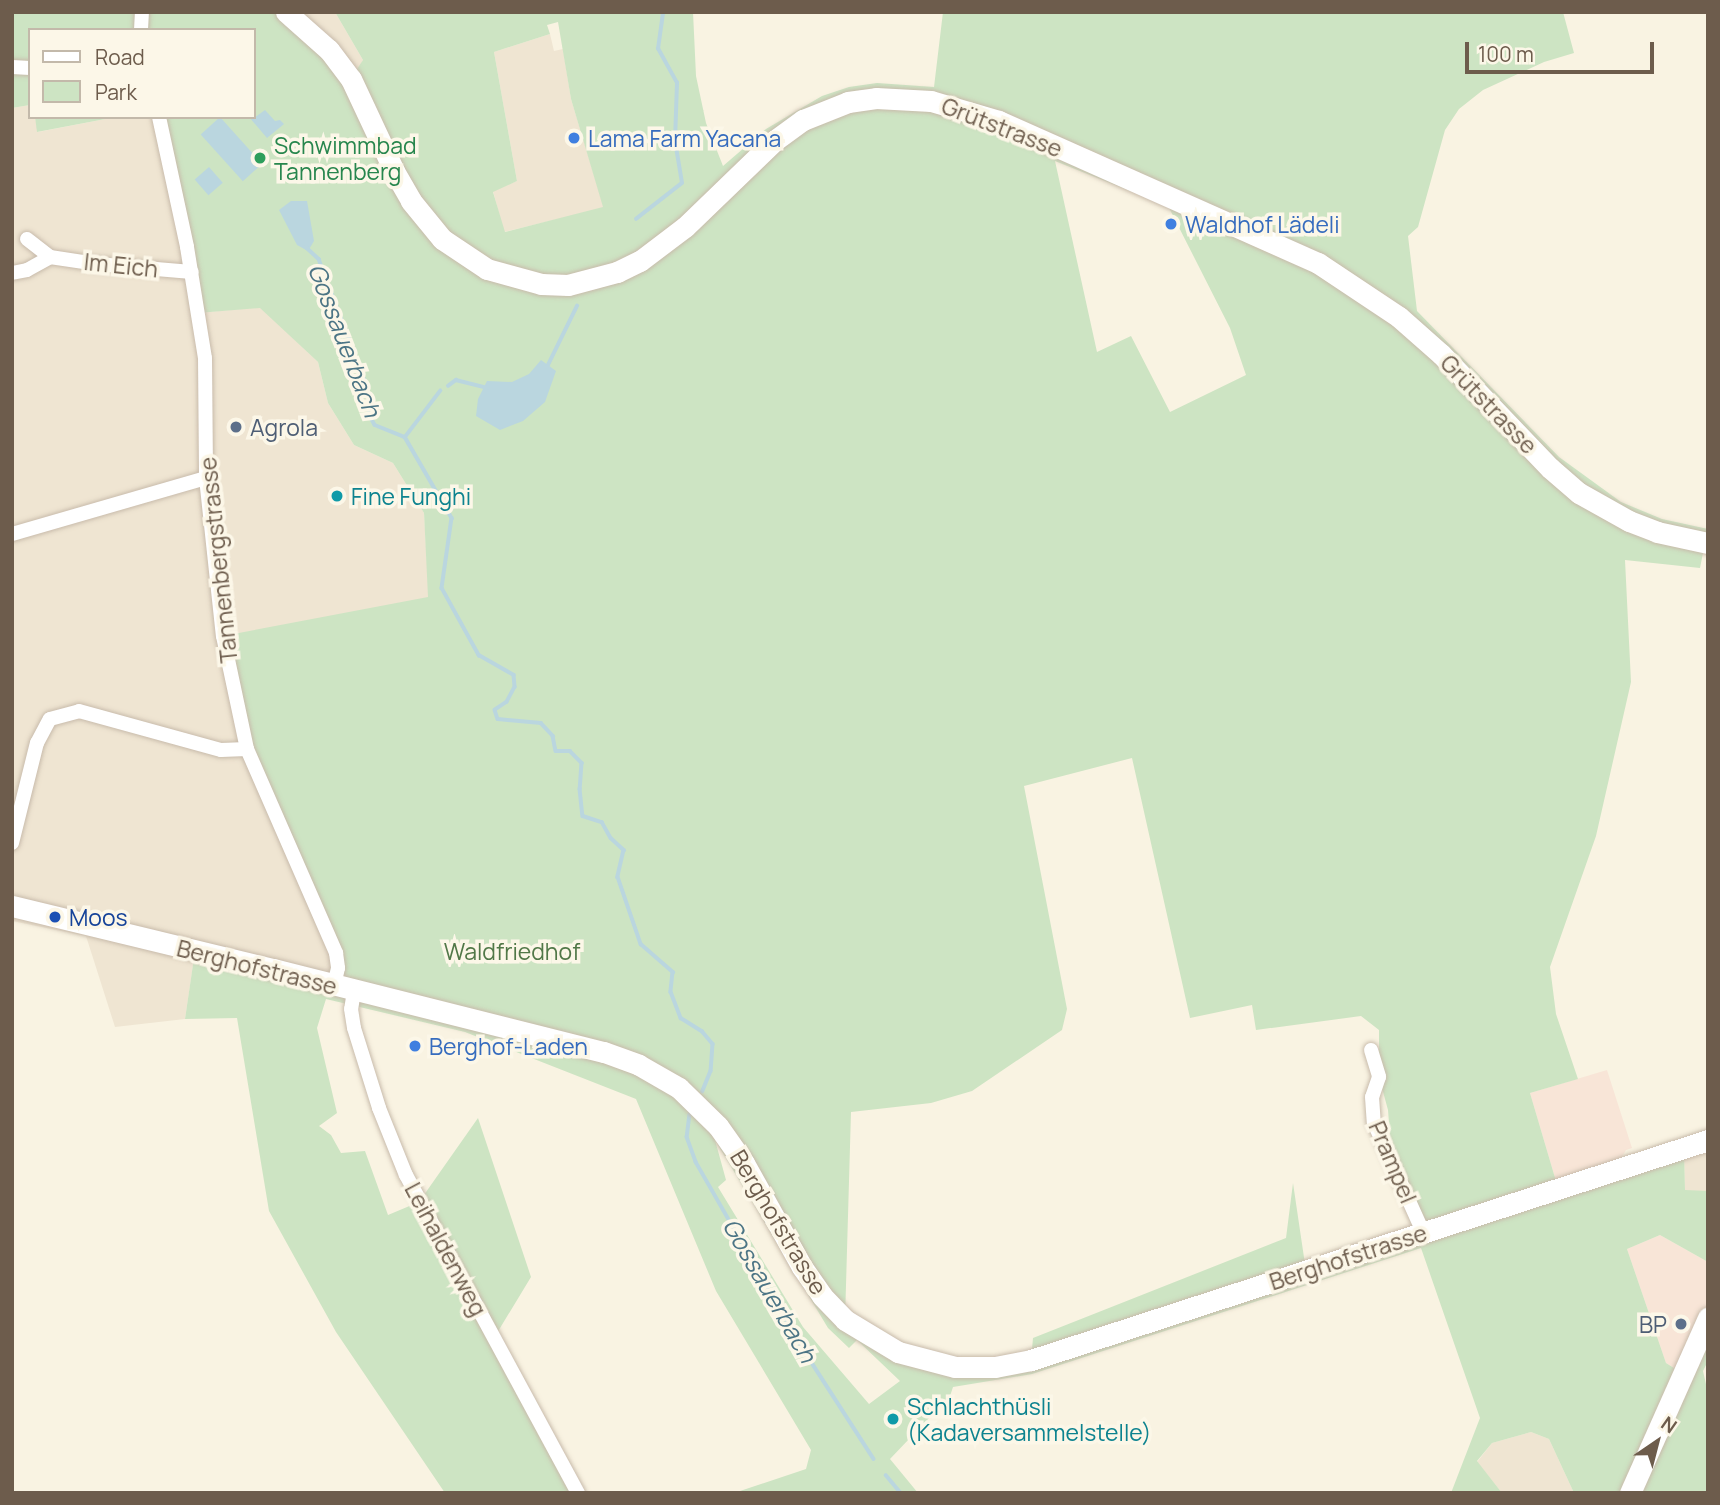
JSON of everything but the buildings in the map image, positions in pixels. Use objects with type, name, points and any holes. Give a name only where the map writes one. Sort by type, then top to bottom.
[{"type":"main road","name":"Grütstrasse","points":[[286,12],[329,50],[351,79],[411,201],[442,239],[487,269],[541,284],[568,285],[617,272],[640,261],[685,226],[765,149],[803,120],[848,102],[876,98],[931,101],[999,121],[1318,263],[1399,317],[1441,354],[1550,468],[1579,492],[1638,524],[1708,543]]},
{"type":"main road","name":"Berghofstrasse","points":[[12,906],[604,1052],[659,1075],[686,1094],[718,1126],[744,1163],[802,1267],[822,1296],[845,1320],[887,1347],[940,1365],[973,1368],[1015,1364],[1708,1140]]},
{"type":"main road","points":[[1630,1493],[1708,1318]]},
{"type":"street","name":"Tannenbergstrasse","points":[[159,119],[192,272],[205,358],[205,478],[223,636],[247,749],[336,953],[344,989]]},
{"type":"street","points":[[12,273],[27,270],[50,257],[27,239]]},
{"type":"street","name":"Im Eich","points":[[50,257],[192,272]]},
{"type":"street","points":[[12,534],[205,478]]},
{"type":"street","points":[[12,843],[37,743],[50,719],[79,711],[221,750],[247,749]]},
{"type":"street","name":"Leihaldenweg","points":[[344,989],[356,1035],[406,1175],[578,1493]]},
{"type":"street","name":"Prampel","points":[[1371,1050],[1379,1077],[1372,1097],[1374,1123],[1423,1232]]},
{"type":"shaded area","points":[[286,12],[335,12],[363,60],[351,79]]},
{"type":"shaded area","points":[[550,34],[554,51],[563,49],[571,99],[604,208],[504,232],[493,191],[517,181],[494,52]]},
{"type":"shaded area","points":[[28,105],[28,119],[35,119],[38,132],[106,119],[159,119],[198,313],[260,307],[318,362],[328,403],[354,445],[393,463],[424,513],[429,597],[336,953],[334,986],[195,952],[185,1019],[115,1027],[86,936],[12,921],[12,108]]},
{"type":"shaded area","points":[[1607,1070],[1632,1148],[1626,1150],[1622,1157],[1558,1188],[1530,1093]]},
{"type":"shaded area","points":[[1708,1140],[1708,1191],[1685,1191],[1684,1147]]},
{"type":"shaded area","points":[[1660,1235],[1708,1262],[1708,1318],[1683,1373],[1666,1363],[1627,1249]]},
{"type":"shaded area","points":[[1531,1432],[1549,1439],[1574,1493],[1502,1493],[1477,1462],[1492,1443]]},
{"type":"green space","name":"Waldfriedhof","points":[[12,12],[286,12],[351,78],[363,60],[335,12],[693,12],[696,76],[706,123],[723,166],[766,129],[822,96],[849,87],[877,83],[934,87],[943,12],[1563,12],[1574,53],[1544,62],[1483,90],[1459,109],[1445,130],[1418,227],[1408,236],[1417,311],[1559,457],[1621,502],[1662,519],[1708,529],[1708,543],[1705,543],[1700,568],[1625,560],[1631,682],[1596,836],[1550,967],[1556,1014],[1578,1079],[1530,1093],[1558,1188],[1684,1147],[1685,1190],[1708,1191],[1708,1262],[1660,1235],[1627,1249],[1666,1363],[1682,1373],[1708,1318],[1708,1361],[1703,1371],[1708,1393],[1708,1493],[1574,1493],[1549,1439],[1531,1432],[1492,1443],[1477,1461],[1502,1493],[1451,1493],[1480,1418],[1421,1248],[1032,1374],[953,1387],[950,1396],[890,1459],[918,1493],[734,1493],[806,1469],[811,1450],[716,1291],[636,1099],[465,1032],[326,999],[317,1028],[337,1113],[319,1126],[331,1135],[341,1153],[365,1151],[388,1215],[419,1202],[478,1118],[531,1277],[494,1338],[578,1493],[445,1493],[336,1332],[269,1211],[237,1018],[185,1019],[195,951],[333,986],[338,968],[247,749],[223,636],[428,597],[424,513],[393,463],[354,445],[328,403],[318,362],[260,308],[198,313],[159,119],[256,119],[256,28],[28,28],[28,105],[12,108]],"holes":[[[558,22],[571,99],[603,207],[505,232],[493,192],[517,181],[494,52],[550,34],[547,25]],[[1055,161],[1135,193],[1162,194],[1230,328],[1246,375],[1170,412],[1131,336],[1097,352]],[[1132,758],[1190,1018],[1252,1005],[1256,1030],[1361,1016],[1379,1030],[1379,1077],[1388,1110],[1392,1162],[1423,1232],[1306,1271],[1293,1183],[1286,1238],[1033,1338],[1031,1360],[920,1360],[845,1320],[851,1112],[931,1103],[972,1091],[1062,1030],[1067,1009],[1024,786]],[[715,1140],[828,1328],[849,1348],[857,1340],[900,1381],[869,1404],[803,1327],[718,1187],[726,1180]]]},
{"type":"green space","points":[[35,119],[105,119],[37,132]]},
{"type":"water","points":[[265,110],[275,121],[280,120],[284,124],[267,138],[251,119],[256,119]]},
{"type":"water","points":[[218,119],[222,119],[262,164],[243,181],[201,134]]},
{"type":"water","points":[[209,167],[223,183],[208,195],[195,179]]},
{"type":"water","points":[[291,201],[307,201],[314,241],[308,251],[297,245],[279,210]]},
{"type":"water","points":[[541,360],[556,371],[545,402],[523,421],[500,430],[476,416],[478,399],[487,381],[512,382],[529,374]]},
{"type":"waterway","points":[[636,219],[682,183],[675,141],[677,83],[658,49],[663,12]]},
{"type":"waterway","name":"Gossauerbach","points":[[306,247],[319,259],[368,389],[370,416],[375,425],[405,437],[452,518],[442,588],[479,655],[514,675],[515,687],[507,702],[495,710],[498,719],[541,723],[553,736],[556,751],[570,751],[582,763],[580,789],[583,816],[602,822],[611,838],[624,850],[618,877],[641,944],[673,972],[671,992],[681,1018],[702,1031],[713,1044],[711,1071],[703,1091]]},
{"type":"waterway","points":[[547,367],[577,306]]},
{"type":"waterway","points":[[448,386],[456,380],[488,388]]},
{"type":"waterway","points":[[405,437],[440,391]]},
{"type":"waterway","name":"Gossauerbach","points":[[690,1114],[687,1137],[696,1162],[805,1352],[874,1459]]},
{"type":"waterway","name":"Gossauerbach","points":[[886,1475],[901,1493]]},
{"type":"place","name":"Lama Farm Yacana","points":[[574,138]]},
{"type":"place","name":"Schwimmbad Tannenberg","points":[[260,158]]},
{"type":"place","name":"Waldhof Lädeli","points":[[1171,224]]},
{"type":"place","name":"Agrola","points":[[236,427]]},
{"type":"place","name":"Fine Funghi","points":[[337,496]]},
{"type":"place","name":"Moos","points":[[55,917]]},
{"type":"place","name":"Berghof-Laden","points":[[415,1046]]},
{"type":"place","name":"BP","points":[[1681,1324]]},
{"type":"place","name":"Schlachthüsli (Kadaversammelstelle)","points":[[893,1419]]}]
